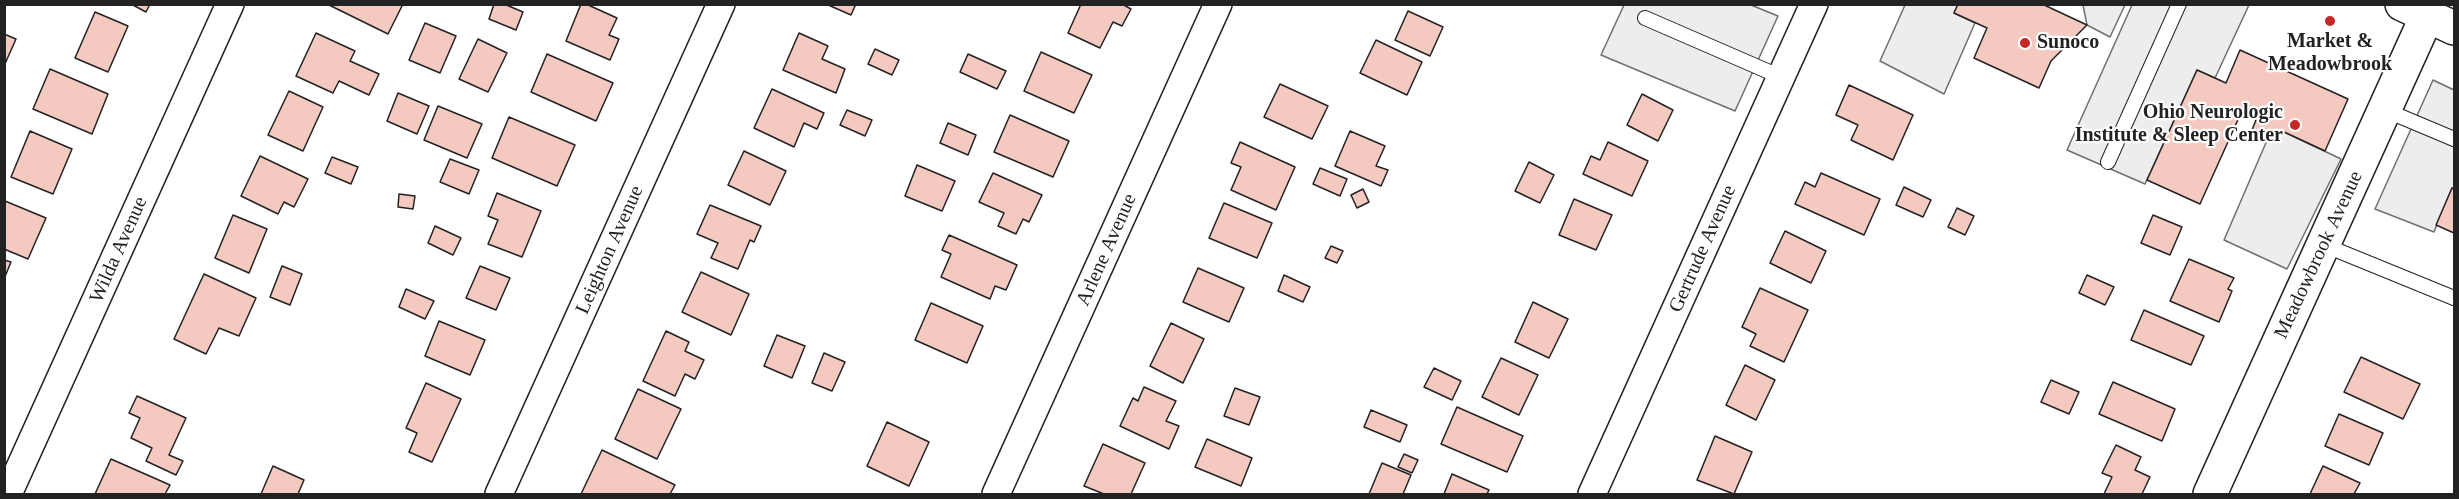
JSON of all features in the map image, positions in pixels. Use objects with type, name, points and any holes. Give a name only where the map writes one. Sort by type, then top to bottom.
[{"type":"street","name":"Wilda Avenue","points":[[8,495],[230,4]]},
{"type":"street","name":"Leighton Avenue","points":[[499,495],[721,4]]},
{"type":"street","name":"Arlene Avenue","points":[[996,495],[1218,4]]},
{"type":"street","name":"Gertrude Avenue","points":[[1592,495],[1814,4]]},
{"type":"street","name":"Meadowbrook Avenue","points":[[2210,495],[2429,13]]},
{"type":"lane","points":[[2108,162],[2179,4]]},
{"type":"lane","points":[[1645,18],[1781,77]]},
{"type":"lane","points":[[2385,110],[2454,139]]},
{"type":"lane","points":[[2324,245],[2454,298]]},
{"type":"shaded area","points":[[1624,5],[1751,5],[1778,16],[1735,111],[1601,55]]},
{"type":"shaded area","points":[[1905,5],[1958,5],[1954,13],[1975,23],[1944,94],[1880,61]]},
{"type":"shaded area","points":[[2083,5],[2125,5],[2110,37],[2087,25]]},
{"type":"shaded area","points":[[2132,5],[2249,5],[2215,78],[2197,70],[2145,184],[2067,150]]},
{"type":"shaded area","points":[[2433,80],[2454,90],[2454,189],[2452,188],[2434,232],[2375,209]]},
{"type":"shaded area","points":[[2282,131],[2341,159],[2287,269],[2224,240],[2268,138],[2277,142]]},
{"type":"building","points":[[131,4],[150,4],[146,12]]},
{"type":"building","points":[[327,4],[403,4],[388,34]]},
{"type":"building","points":[[494,4],[504,4],[523,12],[516,30],[489,19]]},
{"type":"building","points":[[581,4],[586,4],[617,18],[609,35],[619,39],[610,60],[566,41]]},
{"type":"building","points":[[826,4],[856,4],[851,15]]},
{"type":"building","points":[[1081,4],[1122,4],[1131,9],[1122,26],[1113,22],[1100,48],[1068,33]]},
{"type":"building","name":"Sunoco","points":[[1958,4],[2042,4],[2087,25],[2051,61],[2039,88],[1974,58],[1987,28],[1954,13]]},
{"type":"building","points":[[1408,11],[1443,27],[1430,56],[1395,40]]},
{"type":"building","points":[[95,12],[128,26],[108,72],[75,58]]},
{"type":"building","points":[[425,23],[456,36],[440,73],[409,60]]},
{"type":"building","points":[[316,33],[355,51],[350,61],[379,74],[369,95],[339,81],[333,93],[296,76]]},
{"type":"building","points":[[799,33],[828,46],[822,59],[845,69],[836,93],[783,70]]},
{"type":"building","points":[[4,34],[16,39],[4,66]]},
{"type":"building","points":[[478,39],[507,53],[488,92],[459,79]]},
{"type":"building","points":[[1376,40],[1422,62],[1407,95],[1360,73]]},
{"type":"building","points":[[875,49],[899,60],[892,75],[868,64]]},
{"type":"building","name":"Ohio Neurologic Institute & Sleep Center","points":[[2240,50],[2348,99],[2325,151],[2282,131],[2277,142],[2268,138],[2252,130],[2256,120],[2241,113],[2200,204],[2147,180],[2197,70],[2226,83]]},
{"type":"building","points":[[1041,52],[1092,75],[1074,113],[1024,91]]},
{"type":"building","points":[[547,54],[613,83],[596,121],[531,92]]},
{"type":"building","points":[[968,54],[1006,71],[997,89],[960,72]]},
{"type":"building","points":[[50,69],[108,94],[92,134],[33,109]]},
{"type":"building","points":[[1280,84],[1328,106],[1312,139],[1264,117]]},
{"type":"building","points":[[1849,85],[1913,115],[1893,160],[1851,140],[1858,125],[1836,115]]},
{"type":"building","points":[[772,89],[824,113],[817,129],[804,123],[794,147],[754,128]]},
{"type":"building","points":[[289,91],[323,107],[303,151],[268,135]]},
{"type":"building","points":[[398,93],[429,106],[417,134],[387,121]]},
{"type":"building","points":[[1642,94],[1673,110],[1658,141],[1627,125]]},
{"type":"building","points":[[438,106],[482,124],[467,158],[424,140]]},
{"type":"building","points":[[847,110],[872,120],[865,136],[840,125]]},
{"type":"building","points":[[1010,115],[1069,141],[1053,177],[994,152]]},
{"type":"building","points":[[509,117],[575,145],[557,186],[492,158]]},
{"type":"building","points":[[948,123],[976,135],[968,155],[940,143]]},
{"type":"building","points":[[30,131],[72,149],[53,194],[11,177]]},
{"type":"building","points":[[1350,131],[1385,146],[1376,166],[1388,170],[1381,186],[1335,166]]},
{"type":"building","points":[[1240,142],[1295,167],[1276,210],[1231,190],[1241,167],[1231,163]]},
{"type":"building","points":[[1608,142],[1648,161],[1632,196],[1583,174],[1591,156],[1600,160]]},
{"type":"building","points":[[744,151],[786,171],[770,205],[728,185]]},
{"type":"building","points":[[260,156],[308,179],[294,207],[284,202],[278,214],[241,196]]},
{"type":"building","points":[[332,157],[358,167],[351,184],[325,173]]},
{"type":"building","points":[[450,159],[479,170],[469,194],[440,182]]},
{"type":"building","points":[[1529,162],[1554,175],[1540,203],[1515,191]]},
{"type":"building","points":[[917,165],[955,181],[942,211],[905,196]]},
{"type":"building","points":[[1320,168],[1347,179],[1340,196],[1313,184]]},
{"type":"building","points":[[993,173],[1042,195],[1029,222],[1023,219],[1016,234],[998,226],[1004,213],[979,202]]},
{"type":"building","points":[[1821,173],[1880,199],[1864,235],[1795,204],[1805,182],[1815,187]]},
{"type":"building","points":[[1904,187],[1931,200],[1923,217],[1896,205]]},
{"type":"building","points":[[2452,188],[2454,189],[2454,233],[2436,225]]},
{"type":"building","points":[[1363,189],[1369,202],[1357,208],[1351,195]]},
{"type":"building","points":[[497,193],[541,211],[522,257],[488,244],[498,220],[488,216]]},
{"type":"building","points":[[399,194],[415,196],[413,209],[398,207]]},
{"type":"building","points":[[1574,199],[1612,215],[1596,250],[1559,235]]},
{"type":"building","points":[[5,201],[46,218],[28,259],[4,249]]},
{"type":"building","points":[[1224,203],[1272,223],[1257,258],[1209,238]]},
{"type":"building","points":[[710,205],[761,226],[754,242],[750,240],[738,269],[711,258],[718,243],[697,234]]},
{"type":"building","points":[[1957,208],[1974,216],[1965,235],[1948,227]]},
{"type":"building","points":[[233,215],[267,229],[249,273],[215,258]]},
{"type":"building","points":[[2153,215],[2182,227],[2170,255],[2141,243]]},
{"type":"building","points":[[435,226],[461,238],[453,255],[428,243]]},
{"type":"building","points":[[1785,231],[1826,251],[1811,283],[1770,263]]},
{"type":"building","points":[[949,235],[1017,265],[1006,290],[995,286],[990,299],[941,277],[951,254],[942,250]]},
{"type":"building","points":[[1331,246],[1343,251],[1337,263],[1325,258]]},
{"type":"building","points":[[2189,259],[2234,278],[2228,289],[2232,291],[2219,322],[2170,301]]},
{"type":"building","points":[[4,260],[11,262],[4,279]]},
{"type":"building","points":[[282,266],[302,274],[290,305],[270,297]]},
{"type":"building","points":[[480,266],[510,278],[496,310],[466,298]]},
{"type":"building","points":[[1198,268],[1244,288],[1229,322],[1183,302]]},
{"type":"building","points":[[701,272],[749,294],[731,335],[682,312]]},
{"type":"building","points":[[204,274],[256,298],[239,336],[219,328],[206,354],[174,339]]},
{"type":"building","points":[[1284,275],[1310,287],[1303,302],[1278,291]]},
{"type":"building","points":[[2087,275],[2114,287],[2105,305],[2079,293]]},
{"type":"building","points":[[1760,288],[1808,310],[1784,362],[1750,346],[1756,334],[1742,327]]},
{"type":"building","points":[[406,289],[434,301],[425,319],[399,307]]},
{"type":"building","points":[[1533,302],[1568,319],[1549,358],[1515,342]]},
{"type":"building","points":[[931,303],[983,326],[967,363],[915,340]]},
{"type":"building","points":[[2144,310],[2204,336],[2191,365],[2131,340]]},
{"type":"building","points":[[439,321],[485,340],[470,375],[425,356]]},
{"type":"building","points":[[1171,323],[1204,339],[1183,383],[1150,366]]},
{"type":"building","points":[[666,331],[689,342],[685,351],[704,360],[695,379],[685,374],[675,396],[643,381]]},
{"type":"building","points":[[777,335],[805,346],[792,378],[764,366]]},
{"type":"building","points":[[824,353],[845,362],[832,391],[812,383]]},
{"type":"building","points":[[2361,357],[2420,384],[2403,419],[2344,392]]},
{"type":"building","points":[[1501,358],[1538,375],[1519,415],[1482,397]]},
{"type":"building","points":[[1745,365],[1775,380],[1756,420],[1726,405]]},
{"type":"building","points":[[1434,368],[1461,381],[1452,400],[1424,387]]},
{"type":"building","points":[[2051,380],[2079,392],[2069,414],[2041,402]]},
{"type":"building","points":[[2113,382],[2175,409],[2162,441],[2099,414]]},
{"type":"building","points":[[426,383],[461,399],[432,462],[409,452],[417,433],[406,428]]},
{"type":"building","points":[[1144,387],[1176,401],[1166,421],[1179,426],[1169,449],[1120,426],[1133,398],[1138,401]]},
{"type":"building","points":[[1235,388],[1260,397],[1249,425],[1224,416]]},
{"type":"building","points":[[638,389],[681,409],[657,459],[615,439]]},
{"type":"building","points":[[137,396],[186,418],[169,455],[183,461],[176,475],[146,461],[152,448],[131,438],[140,418],[129,413]]},
{"type":"building","points":[[1457,407],[1523,436],[1507,472],[1441,444]]},
{"type":"building","points":[[1371,410],[1407,425],[1400,442],[1364,427]]},
{"type":"building","points":[[2339,414],[2383,433],[2369,465],[2325,446]]},
{"type":"building","points":[[887,422],[929,442],[909,486],[867,466]]},
{"type":"building","points":[[1715,436],[1752,452],[1734,494],[1697,480]]},
{"type":"building","points":[[1207,439],[1252,458],[1241,486],[1195,467]]},
{"type":"building","points":[[1103,444],[1145,463],[1131,494],[1104,494],[1084,486]]},
{"type":"building","points":[[2116,445],[2141,457],[2135,470],[2150,477],[2142,494],[2104,494],[2112,477],[2102,473]]},
{"type":"building","points":[[602,450],[675,485],[670,494],[581,494]]},
{"type":"building","points":[[1404,454],[1418,460],[1412,473],[1398,467]]},
{"type":"building","points":[[111,459],[170,485],[165,494],[95,494]]},
{"type":"building","points":[[1382,463],[1411,475],[1403,494],[1369,494]]},
{"type":"building","points":[[273,466],[304,480],[298,494],[261,494]]},
{"type":"building","points":[[2323,466],[2360,483],[2354,494],[2310,494]]},
{"type":"building","points":[[1452,474],[1489,490],[1487,494],[1444,494]]},
{"type":"place","name":"Market & Meadowbrook","points":[[2330,21]]},
{"type":"place","name":"Sunoco","points":[[2025,43]]},
{"type":"place","name":"Ohio Neurologic Institute & Sleep Center","points":[[2295,125]]}]
